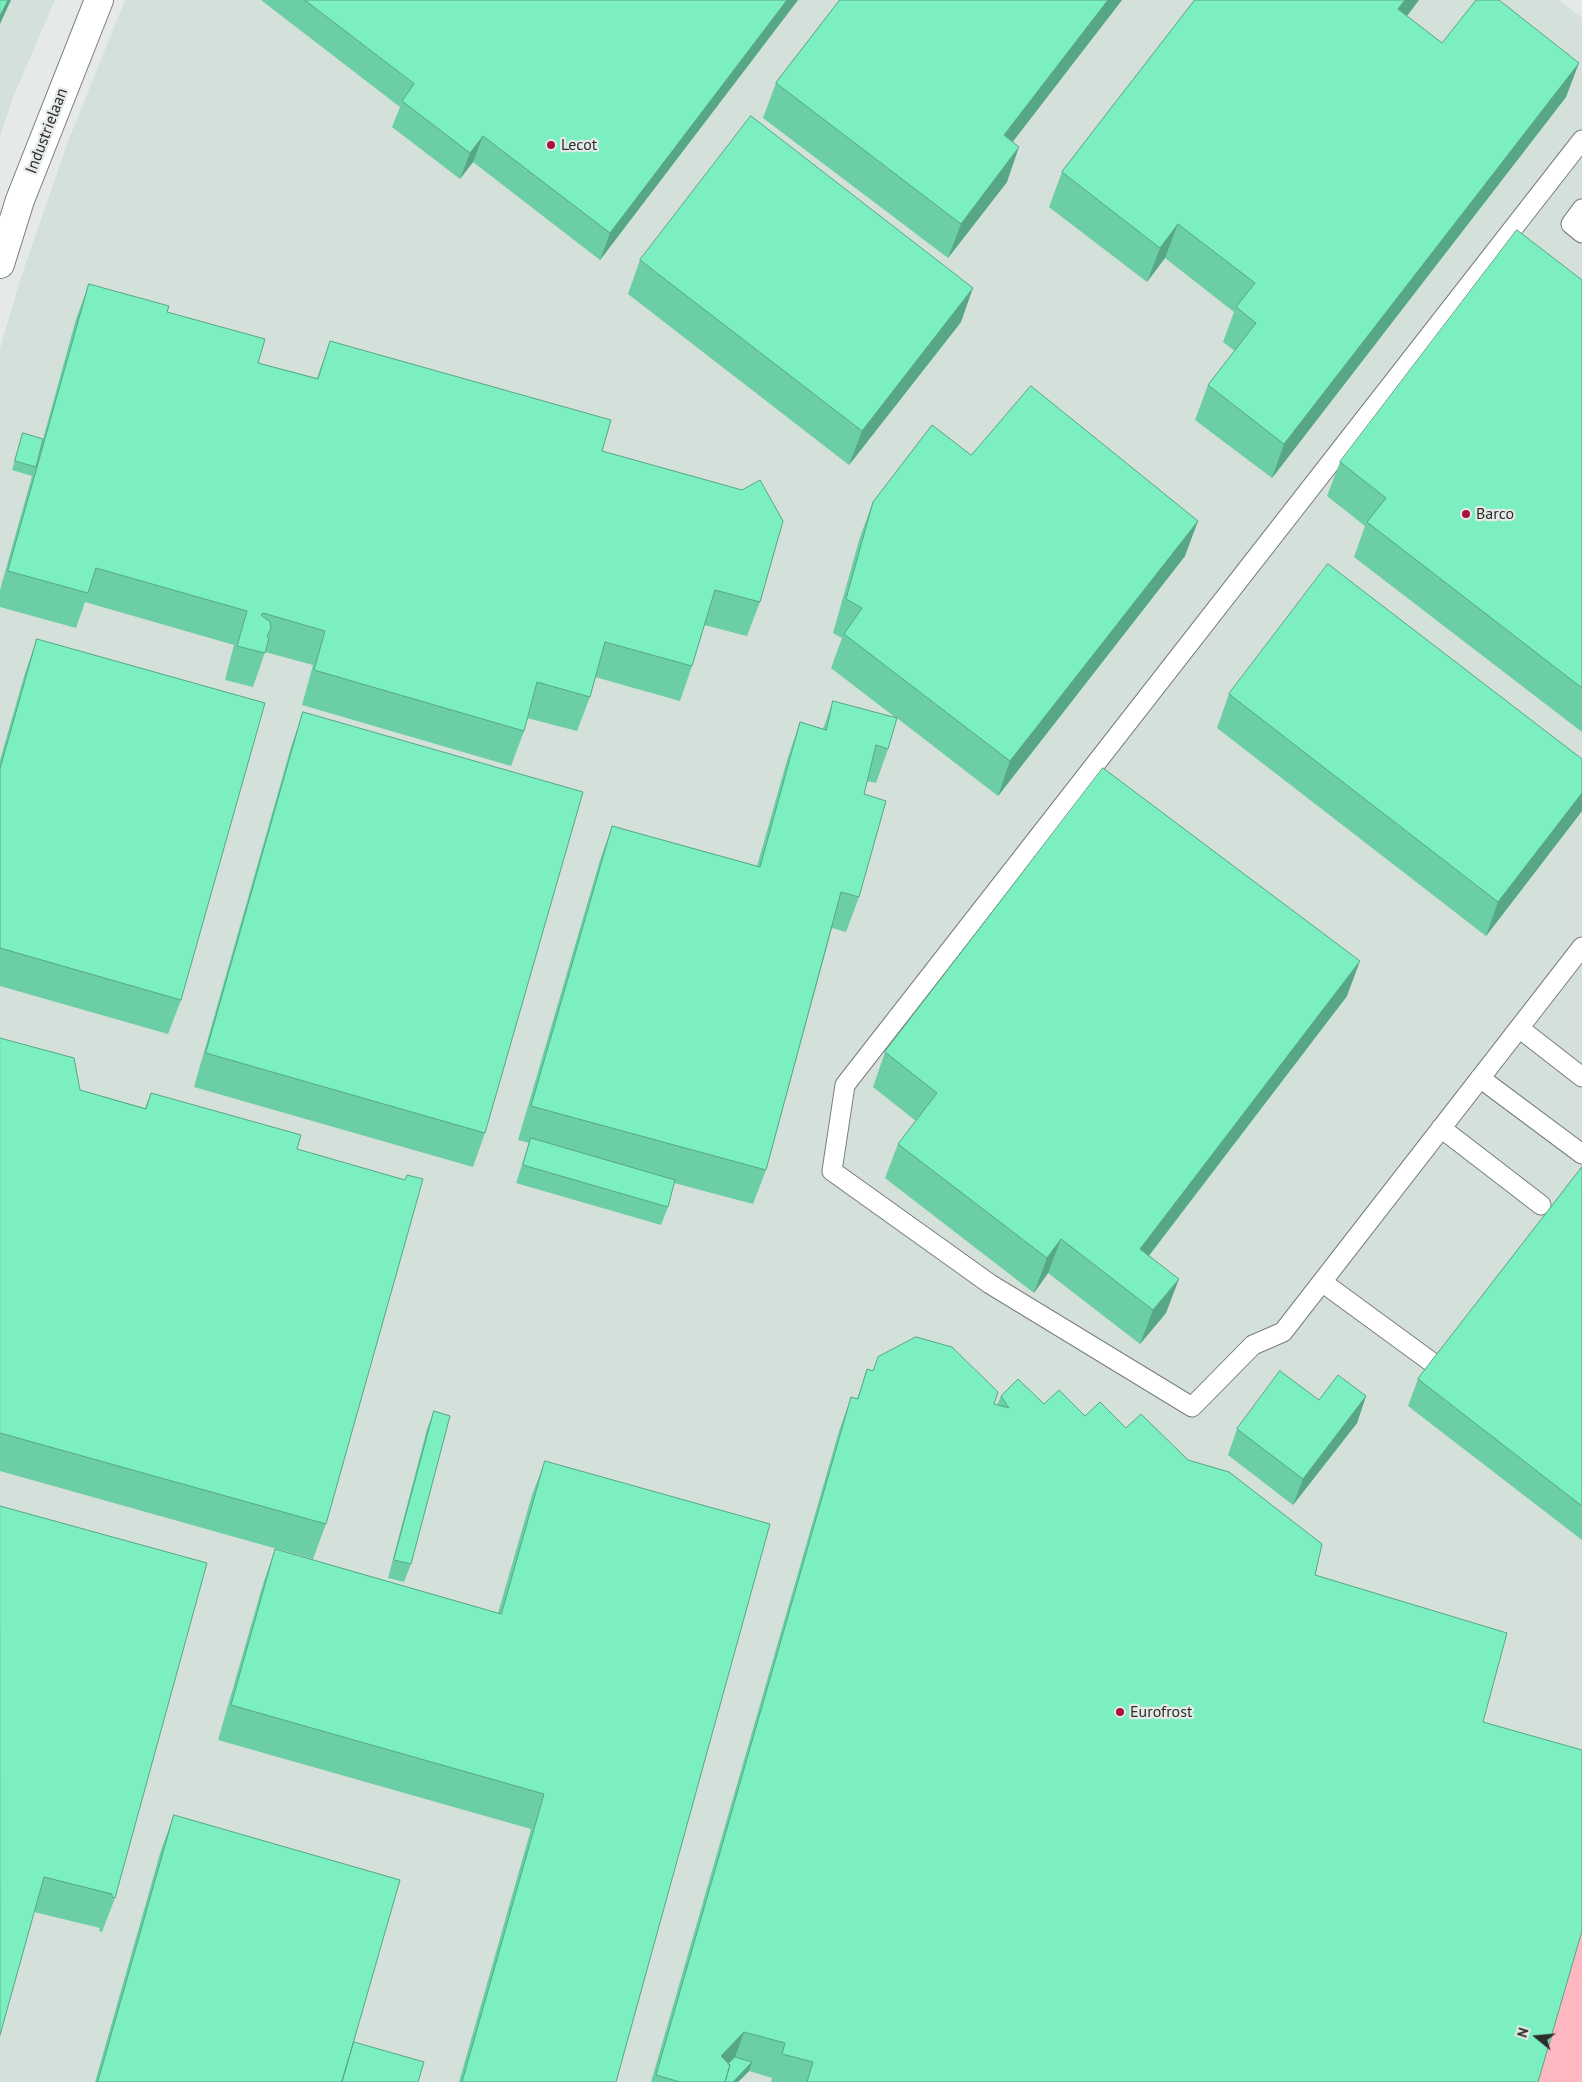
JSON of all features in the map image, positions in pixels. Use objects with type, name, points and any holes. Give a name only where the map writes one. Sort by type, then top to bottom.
[{"type":"street","name":"Industrielaan","points":[[0,264],[20,200],[99,0]]},
{"type":"lane","points":[[1578,958],[1519,1028],[1283,1332],[1253,1345],[1192,1407],[990,1284],[832,1171],[845,1085],[1582,140]]},
{"type":"lane","points":[[1582,209],[1570,224],[1582,233]]},
{"type":"lane","points":[[1519,1028],[1582,1077]]},
{"type":"lane","points":[[1480,1078],[1582,1154]]},
{"type":"lane","points":[[1441,1128],[1541,1205]]},
{"type":"lane","points":[[1322,1282],[1430,1361]]},
{"type":"shaded area","points":[[0,0],[55,0],[14,95],[0,136]]},
{"type":"shaded area","points":[[125,0],[1559,0],[1582,18],[1582,2082],[0,2082],[0,349],[20,280],[69,139]]},
{"type":"shaded area","points":[[1582,1923],[1582,2082],[1535,2082]]},
{"type":"building","points":[[0,0],[8,0],[0,16]]},
{"type":"building","name":"Lecot","points":[[305,0],[787,0],[610,233],[483,136],[470,153],[402,101],[414,84]]},
{"type":"building","points":[[840,0],[1108,0],[1004,135],[1019,147],[961,224],[776,83]]},
{"type":"building","points":[[1195,0],[1405,0],[1398,9],[1442,43],[1476,0],[1499,0],[1579,63],[1284,444],[1208,385],[1256,323],[1236,307],[1255,283],[1178,224],[1160,248],[1062,172]]},
{"type":"building","points":[[751,116],[973,288],[862,431],[640,260]]},
{"type":"building","name":"Barco","points":[[1517,230],[1582,280],[1582,688],[1367,522],[1386,498],[1340,462]]},
{"type":"building","points":[[89,284],[169,306],[167,312],[265,339],[258,363],[318,379],[330,341],[611,420],[602,451],[742,490],[760,480],[783,521],[760,602],[715,590],[692,666],[605,642],[590,697],[537,682],[524,731],[314,670],[325,631],[263,613],[261,615],[270,622],[271,628],[267,637],[269,638],[265,653],[237,646],[247,611],[96,568],[88,593],[8,571]]},
{"type":"building","points":[[1031,386],[1198,521],[1010,761],[844,634],[862,608],[846,599],[873,502],[932,425],[971,455]]},
{"type":"building","points":[[23,433],[43,439],[36,467],[15,461]]},
{"type":"building","points":[[1328,564],[1582,759],[1582,793],[1498,902],[1229,694]]},
{"type":"building","points":[[37,639],[265,703],[181,1000],[0,948],[0,769]]},
{"type":"building","points":[[833,701],[897,718],[888,749],[876,745],[864,794],[886,801],[859,897],[841,892],[766,1170],[531,1106],[612,826],[760,867],[800,722],[826,730]]},
{"type":"building","points":[[303,712],[583,792],[485,1133],[206,1053]]},
{"type":"building","points":[[1103,768],[1360,961],[1140,1249],[1179,1279],[1153,1310],[1061,1239],[1047,1258],[898,1144],[937,1093],[885,1052]]},
{"type":"building","points":[[0,1038],[74,1058],[80,1090],[146,1109],[151,1093],[301,1135],[297,1149],[405,1180],[407,1175],[423,1179],[326,1524],[0,1433]]},
{"type":"building","points":[[531,1138],[675,1180],[668,1207],[523,1165]]},
{"type":"building","points":[[1582,1167],[1582,1506],[1418,1379]]},
{"type":"building","name":"Eurofrost","points":[[916,1337],[952,1347],[998,1392],[994,1404],[1009,1408],[1001,1396],[1018,1379],[1044,1404],[1059,1390],[1085,1416],[1100,1402],[1126,1428],[1141,1414],[1188,1460],[1229,1472],[1322,1544],[1315,1575],[1507,1633],[1483,1722],[1582,1750],[1582,1931],[1538,2082],[807,2082],[813,2062],[782,2054],[785,2043],[744,2032],[721,2056],[730,2065],[725,2082],[680,2082],[656,2075],[851,1397],[858,1399],[867,1369],[873,1371],[878,1357]]},
{"type":"building","points":[[1280,1371],[1319,1400],[1338,1375],[1366,1396],[1303,1479],[1237,1429]]},
{"type":"building","points":[[434,1411],[450,1416],[411,1564],[394,1560]]},
{"type":"building","points":[[545,1461],[770,1524],[616,2082],[462,2082],[544,1794],[231,1705],[275,1549],[501,1614]]},
{"type":"building","points":[[0,1506],[207,1563],[115,1898],[112,1897],[112,1894],[44,1877],[0,2035]]},
{"type":"building","points":[[174,1815],[400,1880],[342,2082],[98,2082]]},
{"type":"building","points":[[354,2042],[424,2062],[418,2082],[342,2082]]},
{"type":"building","points":[[735,2057],[752,2062],[733,2082],[725,2082],[730,2065],[728,2064]]},
{"type":"place","name":"Lecot","points":[[551,145]]},
{"type":"place","name":"Barco","points":[[1466,514]]},
{"type":"place","name":"Eurofrost","points":[[1120,1712]]}]
